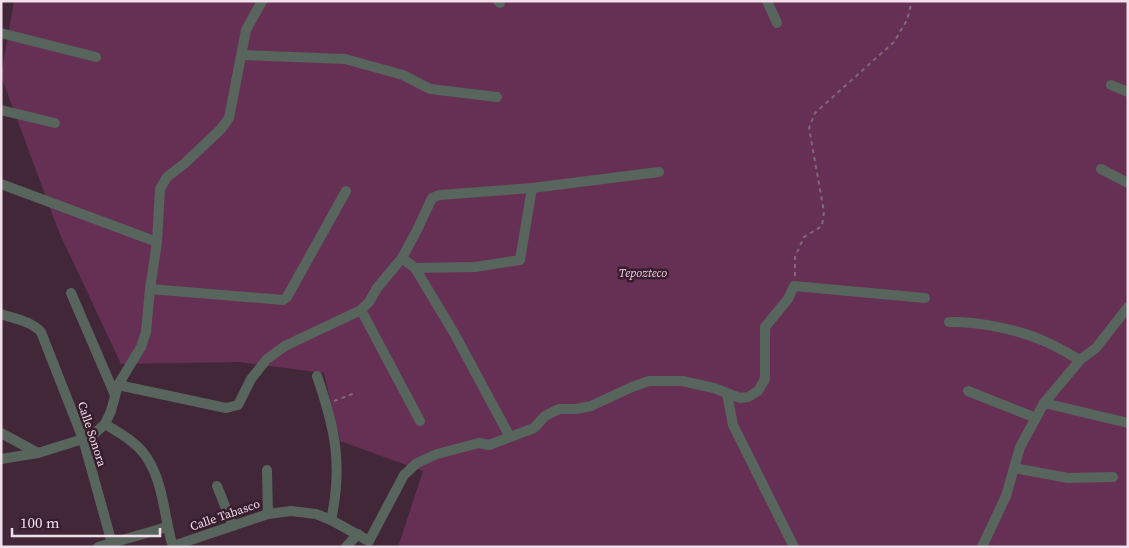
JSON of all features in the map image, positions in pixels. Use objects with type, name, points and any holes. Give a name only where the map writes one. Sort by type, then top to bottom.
[{"type":"street","points":[[1,459],[38,453],[83,439],[95,433],[105,424],[111,411],[116,390],[141,347],[146,332],[157,242],[160,189],[167,177],[203,147],[229,118],[246,30],[262,1]]},
{"type":"street","points":[[767,1],[777,23]]},
{"type":"street","points":[[1,33],[96,57]]},
{"type":"street","points":[[242,55],[345,58],[403,75],[430,89],[497,97]]},
{"type":"street","points":[[1111,85],[1128,92]]},
{"type":"street","points":[[1,110],[55,123]]},
{"type":"street","points":[[1101,168],[1128,183]]},
{"type":"street","points":[[116,390],[226,408],[238,405],[251,379],[267,359],[285,346],[361,310],[369,302],[377,288],[402,258],[432,198],[440,195],[532,188],[659,172]]},
{"type":"street","points":[[1,184],[157,242]]},
{"type":"street","points":[[415,268],[475,267],[520,260],[532,188]]},
{"type":"street","points":[[150,290],[284,300],[346,191]]},
{"type":"street","points":[[402,258],[415,268],[454,333],[510,437]]},
{"type":"street","points":[[371,544],[404,476],[417,463],[437,454],[478,443],[489,445],[534,428],[545,416],[559,409],[576,410],[591,406],[650,381],[682,381],[714,388],[740,398],[748,397],[758,391],[764,379],[765,327],[788,299],[794,286],[925,298]]},
{"type":"street","points":[[71,293],[116,390]]},
{"type":"street","points":[[982,547],[1006,496],[1020,448],[1044,403],[1080,360],[1096,348],[1128,307]]},
{"type":"street","points":[[361,310],[420,421]]},
{"type":"street","name":"Calle Sonora","points":[[1,314],[36,326],[41,332],[83,439],[112,545]]},
{"type":"street","points":[[949,322],[966,321],[1045,341],[1080,360]]},
{"type":"street","points":[[317,376],[334,428],[337,452],[337,482],[331,520]]},
{"type":"street","points":[[968,391],[1036,418]]},
{"type":"street","points":[[727,394],[733,424],[794,547]]},
{"type":"street","points":[[1044,403],[1128,423]]},
{"type":"street","points":[[105,424],[131,440],[147,457],[156,476],[162,496],[173,547]]},
{"type":"street","points":[[1,433],[38,453]]},
{"type":"street","points":[[1014,468],[1068,478],[1112,477]]},
{"type":"street","points":[[266,470],[268,514]]},
{"type":"street","points":[[217,486],[233,526]]},
{"type":"street","name":"Calle Tabasco","points":[[173,547],[268,514],[291,511],[316,514],[331,520],[358,534],[371,544]]},
{"type":"street","points":[[98,547],[112,545],[167,526]]},
{"type":"street","points":[[346,547],[358,534]]},
{"type":"path","points":[[794,286],[795,257],[804,237],[822,226],[824,212],[809,128],[815,113],[894,42],[908,20],[912,1]]},
{"type":"path","points":[[327,404],[355,393]]},
{"type":"green space","name":"Tepozteco","points":[[14,1],[1128,1],[1128,547],[398,547],[423,471],[340,441],[324,373],[239,362],[121,364],[59,232],[1,76]]}]
